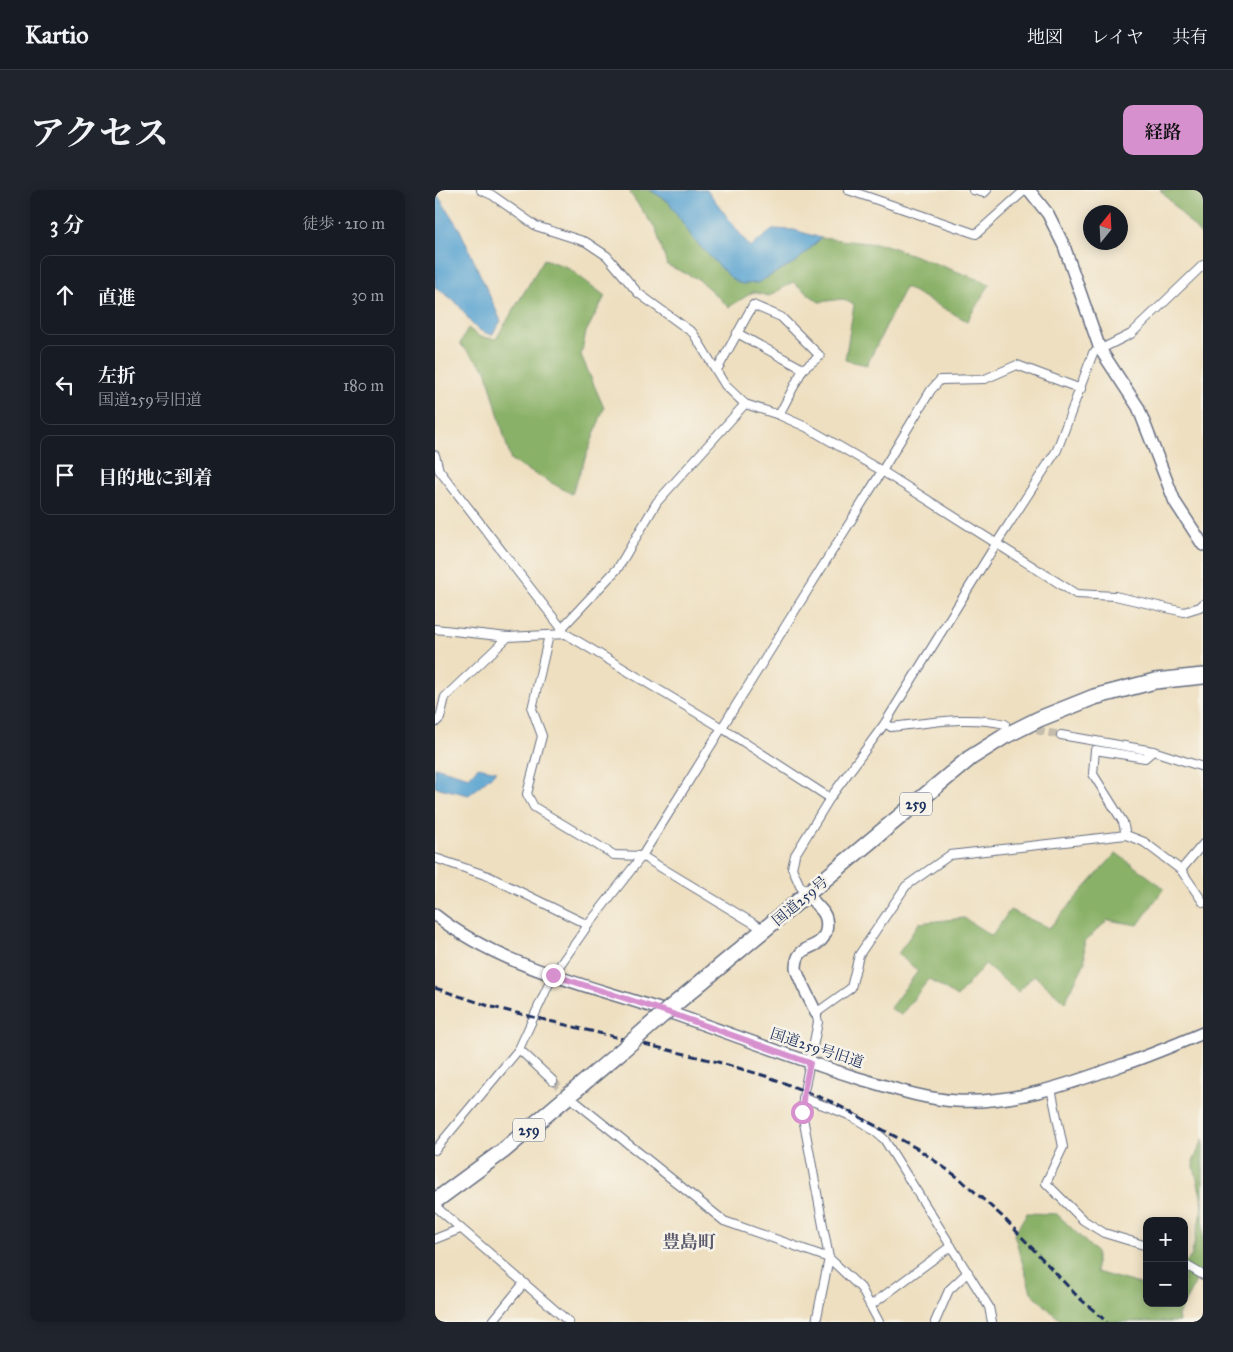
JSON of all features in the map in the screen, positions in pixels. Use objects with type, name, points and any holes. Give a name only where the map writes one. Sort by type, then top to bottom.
[{"type":"highway","name":"国道259号","points":[[435,1201],[503,1151],[669,1009],[764,932],[970,758],[1005,736],[1039,719],[1094,696],[1155,681],[1203,676]]},
{"type":"street","points":[[481,190],[492,195],[536,226],[586,242],[607,256],[638,293],[693,333],[725,385],[745,404],[779,415],[807,427],[882,471],[1076,594],[1115,596],[1184,612],[1200,607],[1203,604]]},
{"type":"street","points":[[848,190],[976,234],[1025,190]]},
{"type":"street","points":[[973,190],[984,193],[987,190]]},
{"type":"street","points":[[1029,190],[1048,214],[1063,246],[1100,349],[1138,407],[1175,502],[1203,545]]},
{"type":"street","points":[[816,1322],[829,1258],[802,1112],[803,1098],[819,1022],[817,1013],[799,978],[796,964],[802,951],[817,943],[823,937],[827,930],[827,922],[824,913],[800,886],[793,868],[795,854],[830,798],[885,723],[996,544],[1057,450],[1093,354],[1131,334],[1203,265]]},
{"type":"street","points":[[717,370],[753,305],[781,317],[820,356],[803,369],[779,415]]},
{"type":"street","points":[[737,333],[803,369]]},
{"type":"street","points":[[435,1150],[519,1049],[553,975],[588,925],[642,856],[931,390],[940,380],[985,378],[1017,365],[1081,389]]},
{"type":"street","points":[[435,629],[507,637],[549,635],[564,632],[618,568],[657,502],[745,404]]},
{"type":"street","points":[[435,455],[439,470],[564,632],[722,728],[830,798]]},
{"type":"street","points":[[549,635],[531,709],[542,736],[527,794],[534,807],[614,855],[642,856],[758,926],[764,932]]},
{"type":"street","points":[[435,723],[440,718],[445,697],[507,637]]},
{"type":"street","points":[[885,723],[891,727],[964,720],[987,720],[1005,724]]},
{"type":"street","points":[[1061,735],[1153,751],[1203,767]]},
{"type":"street","points":[[1126,835],[1123,822],[1093,774],[1095,750],[1145,758],[1153,751]]},
{"type":"street","points":[[817,1013],[851,988],[859,955],[906,886],[950,855],[1126,835],[1144,842],[1181,870],[1203,902]]},
{"type":"street","points":[[1181,870],[1203,844]]},
{"type":"street","points":[[435,858],[488,876],[588,925]]},
{"type":"street","name":"国道259号旧道","points":[[435,915],[479,945],[553,975],[667,1012],[810,1063],[911,1094],[957,1101],[990,1100],[1020,1096],[1051,1088],[1164,1050],[1203,1033]]},
{"type":"street","points":[[519,1049],[553,1081]]},
{"type":"street","points":[[1051,1088],[1063,1147],[1046,1183],[1083,1220],[1103,1233],[1143,1245]]},
{"type":"street","points":[[803,1098],[856,1118],[870,1127],[884,1140],[989,1307],[992,1322]]},
{"type":"street","points":[[576,1102],[724,1221],[829,1258],[861,1288],[879,1322]]},
{"type":"street","points":[[435,1206],[569,1322]]},
{"type":"street","points":[[435,1239],[461,1229]]},
{"type":"street","points":[[870,1306],[951,1246]]},
{"type":"street","points":[[1188,1266],[1203,1275]]},
{"type":"street","points":[[935,1322],[949,1290],[968,1272]]},
{"type":"street","points":[[492,1322],[523,1283]]},
{"type":"green space","points":[[632,190],[650,190],[669,202],[694,240],[757,283],[797,261],[821,238],[886,245],[990,284],[967,321],[905,287],[867,365],[845,360],[854,305],[843,299],[819,302],[793,282],[769,296],[753,292],[729,307],[698,279],[667,265],[656,230],[630,193]]},
{"type":"green space","points":[[1160,190],[1203,190],[1203,237]]},
{"type":"green space","points":[[544,259],[567,267],[605,296],[586,332],[581,355],[604,408],[572,494],[511,461],[486,370],[460,344],[468,328],[480,337],[496,339]]},
{"type":"green space","points":[[1116,853],[1164,888],[1138,925],[1108,920],[1084,942],[1085,962],[1065,1002],[1034,975],[1018,992],[985,964],[957,997],[929,979],[901,1015],[890,1008],[918,971],[898,954],[919,923],[964,918],[992,936],[1010,910],[1049,928]]},
{"type":"green space","points":[[1203,1139],[1203,1204],[1193,1162]]},
{"type":"green space","points":[[1203,1204],[1203,1268],[1188,1296],[1188,1260],[1191,1257]]},
{"type":"green space","points":[[1027,1213],[1057,1214],[1096,1252],[1096,1272],[1143,1285],[1143,1307],[1182,1307],[1178,1315],[1179,1322],[1062,1322],[1031,1292],[1014,1234]]},
{"type":"water","points":[[650,190],[707,190],[750,247],[774,229],[794,230],[821,238],[797,261],[757,283],[742,284],[732,279],[694,240],[669,202]]},
{"type":"water","points":[[435,191],[460,230],[501,321],[492,335],[476,327],[458,304],[435,287]]},
{"type":"water","points":[[435,767],[469,777],[478,767],[497,771],[469,795],[435,787]]},
{"type":"tunnel","points":[[1025,728],[1061,735]]},
{"type":"tunnel","points":[[553,1081],[569,1097]]},
{"type":"railway","points":[[435,988],[492,1007],[718,1062],[769,1077],[832,1102],[918,1149],[959,1178],[1004,1218],[1077,1296],[1107,1322]]},
{"type":"district","name":"豊島町","points":[[689,1242]]},
{"type":"route","points":[[553,975],[667,1012],[810,1063],[802,1112]]}]
